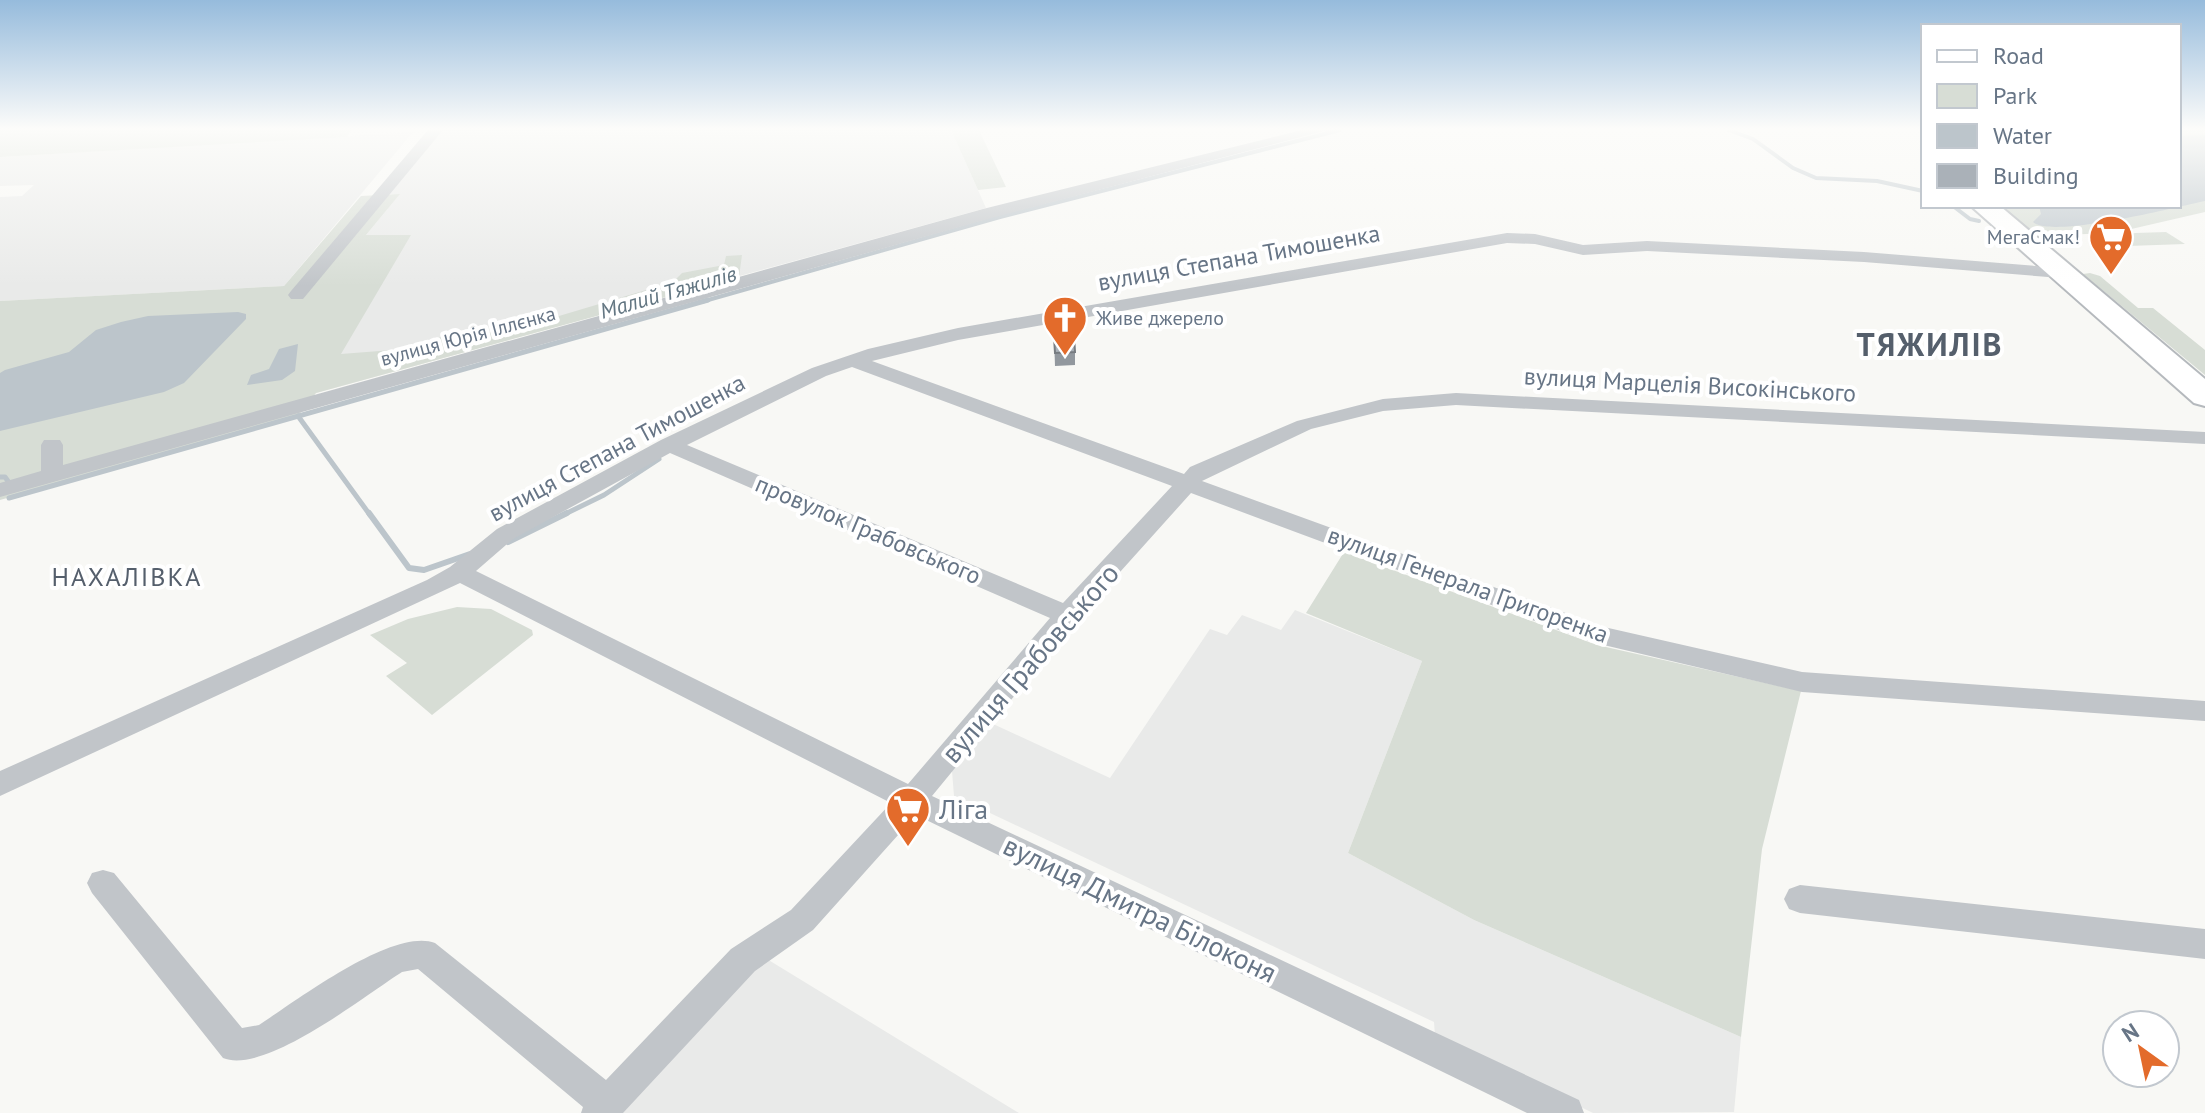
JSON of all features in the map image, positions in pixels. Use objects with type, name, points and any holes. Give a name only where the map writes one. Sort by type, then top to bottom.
[{"type":"main road","points":[[1986,208],[2205,396]]},
{"type":"main road","points":[[2167,364],[2205,389]]},
{"type":"street","points":[[297,295],[392,182]]},
{"type":"street","name":"вулиця Юрія Іллєнка","points":[[0,490],[989,213],[1113,182]]},
{"type":"street","name":"вулиця Степана Тимошенка","points":[[0,784],[436,586],[459,573],[505,534],[669,445],[819,372],[851,360],[958,334],[1515,238],[1535,239],[1583,250],[1647,246],[1864,257],[2061,273]]},
{"type":"street","name":"вулиця Генерала Григоренка","points":[[851,360],[1189,482],[1583,630],[1802,682],[2205,711]]},
{"type":"street","name":"вулиця Марцелія Високінського","points":[[1189,482],[1198,472],[1216,463],[1304,425],[1383,405],[1456,399],[2205,438]]},
{"type":"street","points":[[52,445],[52,475]]},
{"type":"street","name":"провулок Грабовського","points":[[669,445],[1067,615]]},
{"type":"street","name":"вулиця Грабовського","points":[[603,1109],[743,960],[802,920],[912,800],[1067,615],[1189,482]]},
{"type":"street","name":"вулиця Дмитра Білоконя","points":[[459,573],[912,800],[1566,1113]]},
{"type":"street","points":[[103,883],[235,1046],[265,1040],[395,958],[423,953],[603,1109]]},
{"type":"street","points":[[1800,899],[2205,944]]},
{"type":"shaded area","points":[[0,182],[371,182],[284,286],[0,301],[0,197],[22,196],[34,185],[0,186]]},
{"type":"shaded area","points":[[394,182],[974,182],[986,208],[316,393],[410,235],[366,235],[399,195],[384,194]]},
{"type":"shaded area","points":[[1295,610],[1422,661],[1348,853],[1474,920],[1741,1037],[1734,1112],[1593,1113],[1435,1036],[1434,1022],[954,796],[952,771],[991,723],[1110,778],[1210,629],[1227,635],[1242,615],[1281,630]]},
{"type":"shaded area","points":[[762,956],[1019,1113],[618,1113]]},
{"type":"green space","points":[[974,182],[1004,182],[1006,187],[978,190]]},
{"type":"green space","points":[[2181,182],[2205,182],[2205,212],[2114,233],[2031,236],[2004,208],[2181,208]]},
{"type":"green space","points":[[400,194],[366,235],[411,235],[341,354],[405,349],[441,337],[512,330],[673,282],[682,273],[724,265],[726,256],[742,255],[739,277],[316,393],[298,416],[0,500],[0,301],[284,286],[361,196]]},
{"type":"green space","points":[[2166,232],[2185,244],[2128,246],[2116,238],[2135,233]]},
{"type":"green space","points":[[2083,274],[2100,276],[2138,308],[2153,308],[2205,350],[2205,375]]},
{"type":"green space","points":[[1344,552],[1597,645],[1801,691],[1762,849],[1741,1037],[1474,920],[1348,853],[1422,661],[1306,613]]},
{"type":"green space","points":[[457,607],[491,609],[532,630],[533,635],[432,715],[386,676],[407,663],[370,635],[408,619]]},
{"type":"water","points":[[2181,182],[2205,182],[2205,201],[2181,206]]},
{"type":"water","points":[[2040,208],[2174,208],[2063,227],[2033,222],[2041,214]]},
{"type":"water","points":[[246,314],[246,319],[184,383],[164,392],[0,431],[0,373],[5,370],[69,352],[96,330],[121,322],[148,316]]},
{"type":"water","points":[[298,344],[295,371],[282,380],[247,385],[251,375],[269,369],[279,349]]},
{"type":"building","points":[[1074,336],[1075,352],[1055,353],[1054,337]]},
{"type":"waterway","name":"Малий Тяжилів","points":[[701,302],[1000,217],[1137,182]]},
{"type":"waterway","name":"Малий Тяжилів","points":[[1881,182],[1921,191]]},
{"type":"waterway","name":"Малий Тяжилів","points":[[1956,208],[1970,219],[1979,221]]},
{"type":"waterway","name":"Малий Тяжилів","points":[[298,416],[708,300]]},
{"type":"waterway","name":"Малий Тяжилів","points":[[9,498],[298,416]]},
{"type":"waterway","points":[[298,416],[370,515]]},
{"type":"waterway","points":[[563,515],[604,495],[659,459]]},
{"type":"waterway","name":"Малий Тяжилів","points":[[0,477],[5,477],[10,484]]},
{"type":"waterway","points":[[369,513],[409,568],[424,570],[470,554]]},
{"type":"waterway","points":[[508,542],[567,513]]},
{"type":"place","name":"МегаСмак!","points":[[2111,276]]},
{"type":"place","name":"Живе джерело","points":[[1065,357]]},
{"type":"place","name":"Ліга","points":[[908,848]]},
{"type":"district","name":"ТЯЖИЛІВ","points":[[1930,345]]},
{"type":"district","name":"НАХАЛІВКА","points":[[127,577]]}]
